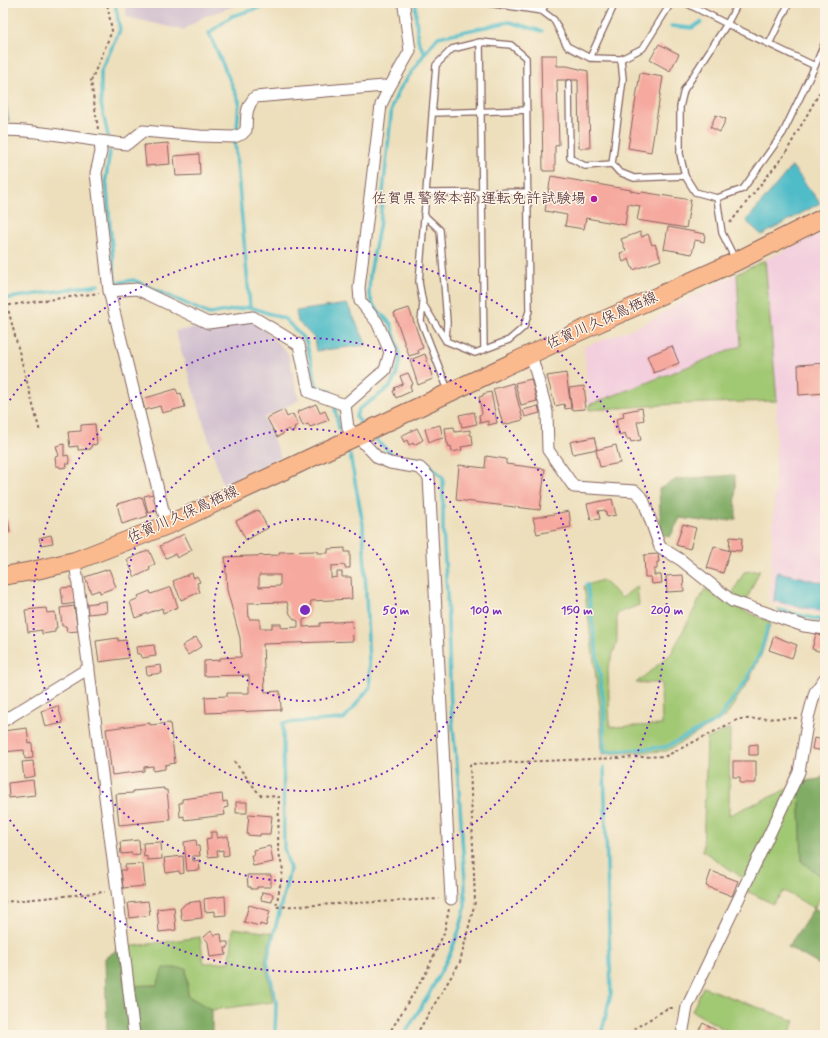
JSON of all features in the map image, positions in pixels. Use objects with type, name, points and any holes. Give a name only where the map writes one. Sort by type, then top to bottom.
[{"type":"main road","name":"佐賀川久保鳥栖線","points":[[3,576],[75,561],[170,524],[379,424],[737,261],[825,217]]},
{"type":"street","points":[[345,405],[385,370],[390,352],[377,322],[360,301],[359,288],[381,105],[410,51],[404,6],[405,3]]},
{"type":"street","points":[[3,130],[23,130],[100,142],[127,144],[143,131],[200,136],[234,137],[242,134],[246,130],[247,110],[249,104],[255,97],[384,86],[389,88]]},
{"type":"street","points":[[100,142],[101,152],[96,173],[109,291],[164,514],[170,524]]},
{"type":"street","points":[[109,291],[137,289],[208,324],[253,317],[299,345],[309,392],[345,405]]},
{"type":"street","points":[[531,354],[547,412],[548,450],[574,487],[635,491],[643,499],[660,547],[681,560],[732,601],[804,626],[825,629]]},
{"type":"street","points":[[345,405],[348,428],[378,458],[390,464],[420,468],[429,477],[451,898]]},
{"type":"street","points":[[75,561],[134,1035]]},
{"type":"street","points":[[3,721],[89,668]]},
{"type":"street","points":[[682,1035],[687,1007],[799,772],[808,718],[815,692],[825,678]]},
{"type":"lane","points":[[487,3],[542,11],[554,20],[567,46],[590,58],[622,59],[642,48],[671,3]]},
{"type":"lane","points":[[542,11],[546,3]]},
{"type":"lane","points":[[590,58],[615,3]]},
{"type":"lane","points":[[686,3],[815,66]]},
{"type":"lane","points":[[738,3],[727,24],[684,90],[680,107],[680,154],[684,176],[695,192],[717,198],[743,189],[783,133],[825,42]]},
{"type":"lane","points":[[769,44],[789,3]]},
{"type":"lane","points":[[480,42],[484,350]]},
{"type":"lane","points":[[480,42],[512,44],[526,58],[527,110],[529,311],[524,327],[509,340],[475,353],[446,341],[424,304],[419,282],[436,65],[452,49],[480,42]]},
{"type":"lane","points":[[622,59],[623,79],[612,164],[619,172],[634,178],[684,176]]},
{"type":"lane","points":[[569,83],[570,158],[585,166],[612,164]]},
{"type":"lane","points":[[432,113],[527,110]]},
{"type":"lane","points":[[426,193],[528,192]]},
{"type":"lane","points":[[717,198],[722,233],[737,261]]},
{"type":"lane","points":[[424,215],[440,230],[447,322],[446,341]]},
{"type":"lane","points":[[424,304],[421,321],[449,392]]},
{"type":"path","points":[[100,142],[91,81],[112,31],[107,3]]},
{"type":"path","points":[[722,233],[785,154],[825,83]]},
{"type":"path","points":[[3,306],[109,291]]},
{"type":"path","points":[[7,305],[40,432]]},
{"type":"path","points":[[416,1035],[460,962],[475,902],[470,764],[666,756],[739,719],[808,718]]},
{"type":"path","points":[[234,761],[260,795],[279,797],[278,849],[283,870],[276,907],[451,898],[444,933],[426,973],[388,1035]]},
{"type":"path","points":[[3,902],[117,891]]},
{"type":"path","points":[[632,1035],[634,1029],[668,1008],[687,1007]]},
{"type":"path","points":[[3,1024],[10,1035]]},
{"type":"shaded area","points":[[124,3],[244,3],[205,16],[183,30],[127,17]]},
{"type":"shaded area","points":[[825,231],[825,615],[769,603],[777,401],[765,260]]},
{"type":"shaded area","points":[[737,274],[741,346],[589,405],[584,347],[644,324],[688,298]]},
{"type":"shaded area","points":[[253,320],[288,353],[299,400],[264,418],[281,457],[223,485],[175,331]]},
{"type":"green space","points":[[765,260],[777,401],[677,404],[589,410],[589,405],[741,346],[737,274]]},
{"type":"green space","points":[[735,475],[736,519],[710,522],[680,518],[670,537],[661,535],[659,489],[677,479]]},
{"type":"green space","points":[[760,570],[742,610],[771,622],[762,653],[748,682],[726,716],[667,751],[602,754],[600,708],[584,586],[602,580],[622,598],[637,586],[639,605],[617,614],[617,642],[608,668],[610,727],[662,725],[661,683],[636,683],[671,654],[705,589],[727,604],[744,572]]},
{"type":"green space","points":[[730,728],[729,815],[779,793],[799,782],[802,862],[825,879],[825,890],[814,908],[784,891],[773,904],[747,891],[743,878],[703,851],[707,739]]},
{"type":"green space","points":[[825,775],[825,879],[802,862],[799,782],[819,779]]},
{"type":"green space","points":[[814,908],[825,914],[825,968],[788,947]]},
{"type":"green space","points":[[233,928],[272,933],[265,961],[273,1002],[212,1010],[188,996],[186,968],[157,985],[125,986],[120,948],[200,937],[204,963],[230,962]]},
{"type":"green space","points":[[120,948],[125,986],[157,985],[163,968],[186,968],[188,996],[212,1010],[212,1034],[107,1035],[105,958]]},
{"type":"green space","points":[[703,987],[795,1021],[788,1035],[734,1035],[692,1011]]},
{"type":"water","points":[[3,95],[5,95],[9,121],[3,121]]},
{"type":"water","points":[[792,166],[820,203],[762,235],[746,221]]},
{"type":"water","points":[[347,304],[367,345],[316,351],[314,338],[298,322],[296,311]]},
{"type":"water","points":[[777,572],[825,583],[825,612],[774,601]]},
{"type":"building","points":[[659,44],[679,54],[670,71],[650,60]]},
{"type":"building","points":[[541,55],[557,55],[557,66],[567,66],[588,71],[590,148],[579,148],[578,80],[557,80],[559,145],[555,146],[555,171],[543,171]]},
{"type":"building","points":[[640,73],[663,77],[651,152],[628,148]]},
{"type":"building","points":[[716,115],[726,119],[720,132],[710,127]]},
{"type":"building","points":[[168,143],[170,164],[146,166],[144,145]]},
{"type":"building","points":[[199,154],[200,175],[176,176],[174,156]]},
{"type":"building","name":"佐賀県警察本部 運転免許試験場","points":[[551,176],[642,193],[691,200],[686,228],[637,220],[640,206],[628,204],[625,225],[586,218],[584,229],[565,226],[567,215],[545,211]]},
{"type":"building","points":[[668,227],[705,234],[704,242],[695,240],[692,254],[664,249]]},
{"type":"building","points":[[640,232],[642,237],[648,234],[652,245],[655,244],[661,260],[633,270],[629,259],[623,262],[620,253],[626,251],[621,239]]},
{"type":"building","points":[[409,308],[423,348],[418,350],[419,353],[409,356],[394,313]]},
{"type":"building","points":[[672,346],[679,363],[654,373],[647,356]]},
{"type":"building","points":[[425,354],[433,379],[418,385],[410,360]]},
{"type":"building","points":[[825,363],[825,393],[799,395],[798,365]]},
{"type":"building","points":[[408,373],[413,384],[410,386],[412,391],[396,398],[393,391],[395,390],[394,388],[403,384],[400,376]]},
{"type":"building","points":[[566,373],[571,408],[565,409],[564,404],[555,406],[547,376]]},
{"type":"building","points":[[531,379],[537,401],[521,405],[515,383]]},
{"type":"building","points":[[513,383],[523,420],[503,425],[493,389]]},
{"type":"building","points":[[584,386],[586,401],[584,401],[585,409],[572,410],[569,388]]},
{"type":"building","points":[[176,389],[178,394],[181,393],[185,407],[162,413],[160,406],[145,410],[142,399]]},
{"type":"building","points":[[491,392],[497,423],[488,425],[488,421],[480,423],[479,415],[482,414],[479,397],[483,396],[483,394]]},
{"type":"building","points":[[316,404],[320,413],[325,411],[329,420],[310,427],[308,424],[303,426],[297,412]]},
{"type":"building","points":[[538,406],[540,413],[525,417],[523,410]]},
{"type":"building","points":[[642,408],[644,420],[637,422],[641,440],[631,442],[630,439],[627,439],[625,433],[619,435],[616,419],[624,417],[623,412]]},
{"type":"building","points":[[284,410],[287,417],[293,414],[298,425],[294,427],[295,430],[291,432],[289,429],[277,437],[267,418]]},
{"type":"building","points":[[474,412],[477,424],[462,427],[459,415]]},
{"type":"building","points":[[95,424],[97,444],[91,445],[91,449],[78,450],[78,446],[70,447],[68,432],[81,431],[81,425]]},
{"type":"building","points":[[440,425],[443,438],[429,442],[425,429]]},
{"type":"building","points":[[454,427],[455,432],[470,430],[473,445],[461,447],[462,450],[452,452],[451,446],[449,447],[447,443],[445,428]]},
{"type":"building","points":[[417,428],[423,440],[414,445],[413,443],[409,445],[407,440],[404,442],[401,436]]},
{"type":"building","points":[[594,437],[597,449],[573,454],[570,442]]},
{"type":"building","points":[[64,444],[64,456],[68,455],[70,464],[66,464],[67,467],[60,468],[59,466],[56,466],[55,457],[59,456],[56,446]]},
{"type":"building","points":[[616,445],[620,463],[600,467],[596,450]]},
{"type":"building","points":[[486,456],[506,459],[506,464],[545,469],[540,510],[456,500],[459,465],[485,468]]},
{"type":"building","points":[[153,494],[157,511],[148,513],[144,496]]},
{"type":"building","points":[[142,497],[148,516],[122,524],[117,504]]},
{"type":"building","points":[[612,499],[616,515],[607,517],[605,510],[598,511],[600,519],[591,520],[587,504]]},
{"type":"building","points":[[258,510],[268,528],[246,540],[236,521]]},
{"type":"building","points":[[569,511],[571,527],[537,534],[533,518]]},
{"type":"building","points":[[8,519],[10,532],[3,533],[3,520]]},
{"type":"building","points":[[683,524],[696,528],[690,549],[676,545]]},
{"type":"building","points":[[184,534],[192,550],[177,558],[175,554],[166,558],[160,546]]},
{"type":"building","points":[[51,535],[53,543],[41,545],[39,538]]},
{"type":"building","points":[[730,537],[742,538],[741,551],[729,550]]},
{"type":"building","points":[[714,546],[730,551],[723,573],[707,568]]},
{"type":"building","points":[[345,548],[345,552],[350,552],[350,568],[345,568],[345,565],[331,566],[331,578],[337,577],[337,572],[342,572],[342,577],[351,577],[352,599],[311,601],[309,613],[306,619],[303,620],[303,627],[320,626],[320,623],[352,621],[353,641],[263,644],[265,692],[280,691],[281,710],[206,713],[205,697],[227,696],[227,693],[249,693],[249,675],[204,676],[204,661],[220,660],[220,658],[241,657],[240,638],[227,590],[225,557],[279,555],[279,552],[317,551],[317,553],[328,553],[328,549]],"holes":[[[259,575],[280,575],[280,586],[259,587]],[[287,602],[290,614],[298,621],[298,627],[281,628],[281,624],[272,624],[272,628],[260,628],[260,619],[249,619],[248,603]]]},
{"type":"building","points":[[149,550],[155,564],[149,567],[150,570],[135,577],[127,560]]},
{"type":"building","points":[[658,554],[659,562],[657,562],[657,569],[654,569],[654,575],[661,575],[662,583],[652,584],[651,577],[645,577],[644,555]]},
{"type":"building","points":[[109,569],[116,587],[100,593],[99,590],[91,593],[85,577]]},
{"type":"building","points":[[192,573],[194,578],[197,576],[200,582],[197,583],[200,592],[181,600],[173,581]]},
{"type":"building","points":[[683,575],[684,591],[667,592],[666,576]]},
{"type":"building","points":[[73,587],[76,603],[63,605],[61,588]]},
{"type":"building","points":[[171,587],[178,607],[163,613],[162,608],[135,618],[130,602],[139,598],[138,596],[150,591],[151,594]]},
{"type":"building","points":[[106,601],[107,612],[88,614],[87,604]]},
{"type":"building","points":[[74,606],[78,631],[67,632],[66,626],[62,626],[60,608]]},
{"type":"building","points":[[46,608],[47,613],[55,612],[57,628],[55,628],[55,632],[42,634],[42,630],[28,632],[25,610]]},
{"type":"building","points":[[816,634],[825,637],[825,653],[812,649]]},
{"type":"building","points":[[774,636],[797,645],[792,658],[769,650]]},
{"type":"building","points":[[196,637],[202,646],[188,655],[182,646]]},
{"type":"building","points":[[118,638],[118,641],[126,640],[128,658],[99,662],[96,641]]},
{"type":"building","points":[[154,645],[156,656],[142,658],[141,654],[137,654],[136,647]]},
{"type":"building","points":[[161,665],[162,673],[147,675],[146,667]]},
{"type":"building","points":[[58,706],[63,723],[45,727],[41,711]]},
{"type":"building","points":[[150,723],[150,725],[170,723],[175,763],[165,765],[165,769],[153,771],[153,766],[144,767],[144,771],[112,775],[106,729]]},
{"type":"building","points":[[27,728],[29,744],[32,743],[33,758],[25,759],[24,750],[3,752],[3,731]]},
{"type":"building","points":[[814,738],[825,740],[825,751],[812,749]]},
{"type":"building","points":[[758,744],[758,755],[749,755],[749,745]]},
{"type":"building","points":[[33,761],[35,776],[24,778],[22,762]]},
{"type":"building","points":[[733,761],[756,761],[756,783],[740,783],[740,777],[733,777]]},
{"type":"building","points":[[33,780],[35,795],[9,798],[8,783]]},
{"type":"building","points":[[164,788],[164,790],[167,790],[170,820],[119,825],[116,794]]},
{"type":"building","points":[[222,794],[223,802],[227,801],[228,807],[224,808],[225,815],[184,820],[184,816],[180,817],[179,803],[182,803],[182,799]]},
{"type":"building","points":[[236,802],[247,802],[247,813],[236,813]]},
{"type":"building","points":[[249,814],[272,816],[270,834],[260,834],[260,836],[247,835]]},
{"type":"building","points":[[211,832],[217,832],[217,838],[228,836],[229,855],[223,856],[223,850],[217,851],[218,856],[208,857],[206,839],[211,838]]},
{"type":"building","points":[[139,840],[140,854],[121,854],[120,842]]},
{"type":"building","points":[[196,840],[197,846],[199,846],[200,856],[192,856],[193,861],[199,860],[200,870],[187,871],[184,842]]},
{"type":"building","points":[[161,842],[162,859],[147,860],[147,856],[144,857],[143,843]]},
{"type":"building","points":[[270,846],[273,862],[253,866],[251,855],[254,855],[253,850]]},
{"type":"building","points":[[183,856],[184,873],[180,874],[179,871],[166,873],[164,858]]},
{"type":"building","points":[[143,864],[145,886],[123,888],[121,870],[126,870],[125,865]]},
{"type":"building","points":[[711,871],[738,881],[732,896],[706,886]]},
{"type":"building","points":[[247,875],[271,875],[271,887],[257,887],[257,889],[251,889],[251,887],[248,887]]},
{"type":"building","points":[[262,892],[273,894],[272,902],[261,900]]},
{"type":"building","points":[[225,896],[226,915],[215,916],[215,911],[205,912],[204,899]]},
{"type":"building","points":[[148,901],[150,915],[130,918],[128,903]]},
{"type":"building","points":[[200,901],[202,918],[182,920],[180,909],[186,903]]},
{"type":"building","points":[[249,905],[270,911],[266,926],[244,922]]},
{"type":"building","points":[[174,907],[176,930],[159,932],[157,909]]},
{"type":"building","points":[[211,931],[214,935],[221,934],[222,942],[228,942],[228,948],[225,948],[226,955],[210,957],[208,942],[204,937]]},
{"type":"building","points":[[703,1023],[725,1035],[696,1035]]},
{"type":"waterway","points":[[108,136],[101,104],[101,71],[120,30],[115,3]]},
{"type":"waterway","points":[[237,129],[239,101],[209,33],[232,16],[275,3]]},
{"type":"waterway","points":[[416,3],[418,40],[425,53]]},
{"type":"waterway","points":[[364,428],[356,416],[359,409],[389,388],[396,376],[400,361],[398,347],[391,324],[373,305],[369,293],[370,274],[380,222],[392,106],[399,90],[438,37],[509,22],[542,31]]},
{"type":"waterway","points":[[671,26],[692,28],[701,22]]},
{"type":"waterway","points":[[235,142],[250,307],[285,319],[306,341],[317,387],[331,391]]},
{"type":"waterway","points":[[110,151],[106,178],[115,283],[134,280],[209,314],[250,307]]},
{"type":"waterway","points":[[3,299],[98,285]]},
{"type":"waterway","points":[[335,408],[339,429]]},
{"type":"waterway","points":[[371,435],[395,457],[425,460],[443,478],[443,531],[451,708],[458,777],[465,882],[465,908],[460,928],[450,954],[429,994],[404,1035]]},
{"type":"waterway","points":[[275,1035],[276,1002],[267,961],[290,869],[284,848],[283,723],[344,719],[370,687],[363,524],[350,455]]},
{"type":"waterway","points":[[587,584],[604,706],[604,752],[666,747],[718,720],[746,681],[761,651],[768,626]]},
{"type":"waterway","points":[[779,610],[825,621]]},
{"type":"waterway","points":[[601,1035],[611,993],[604,767]]},
{"type":"place","name":"佐賀県警察本部 運転免許試験場","points":[[594,199]]}]
